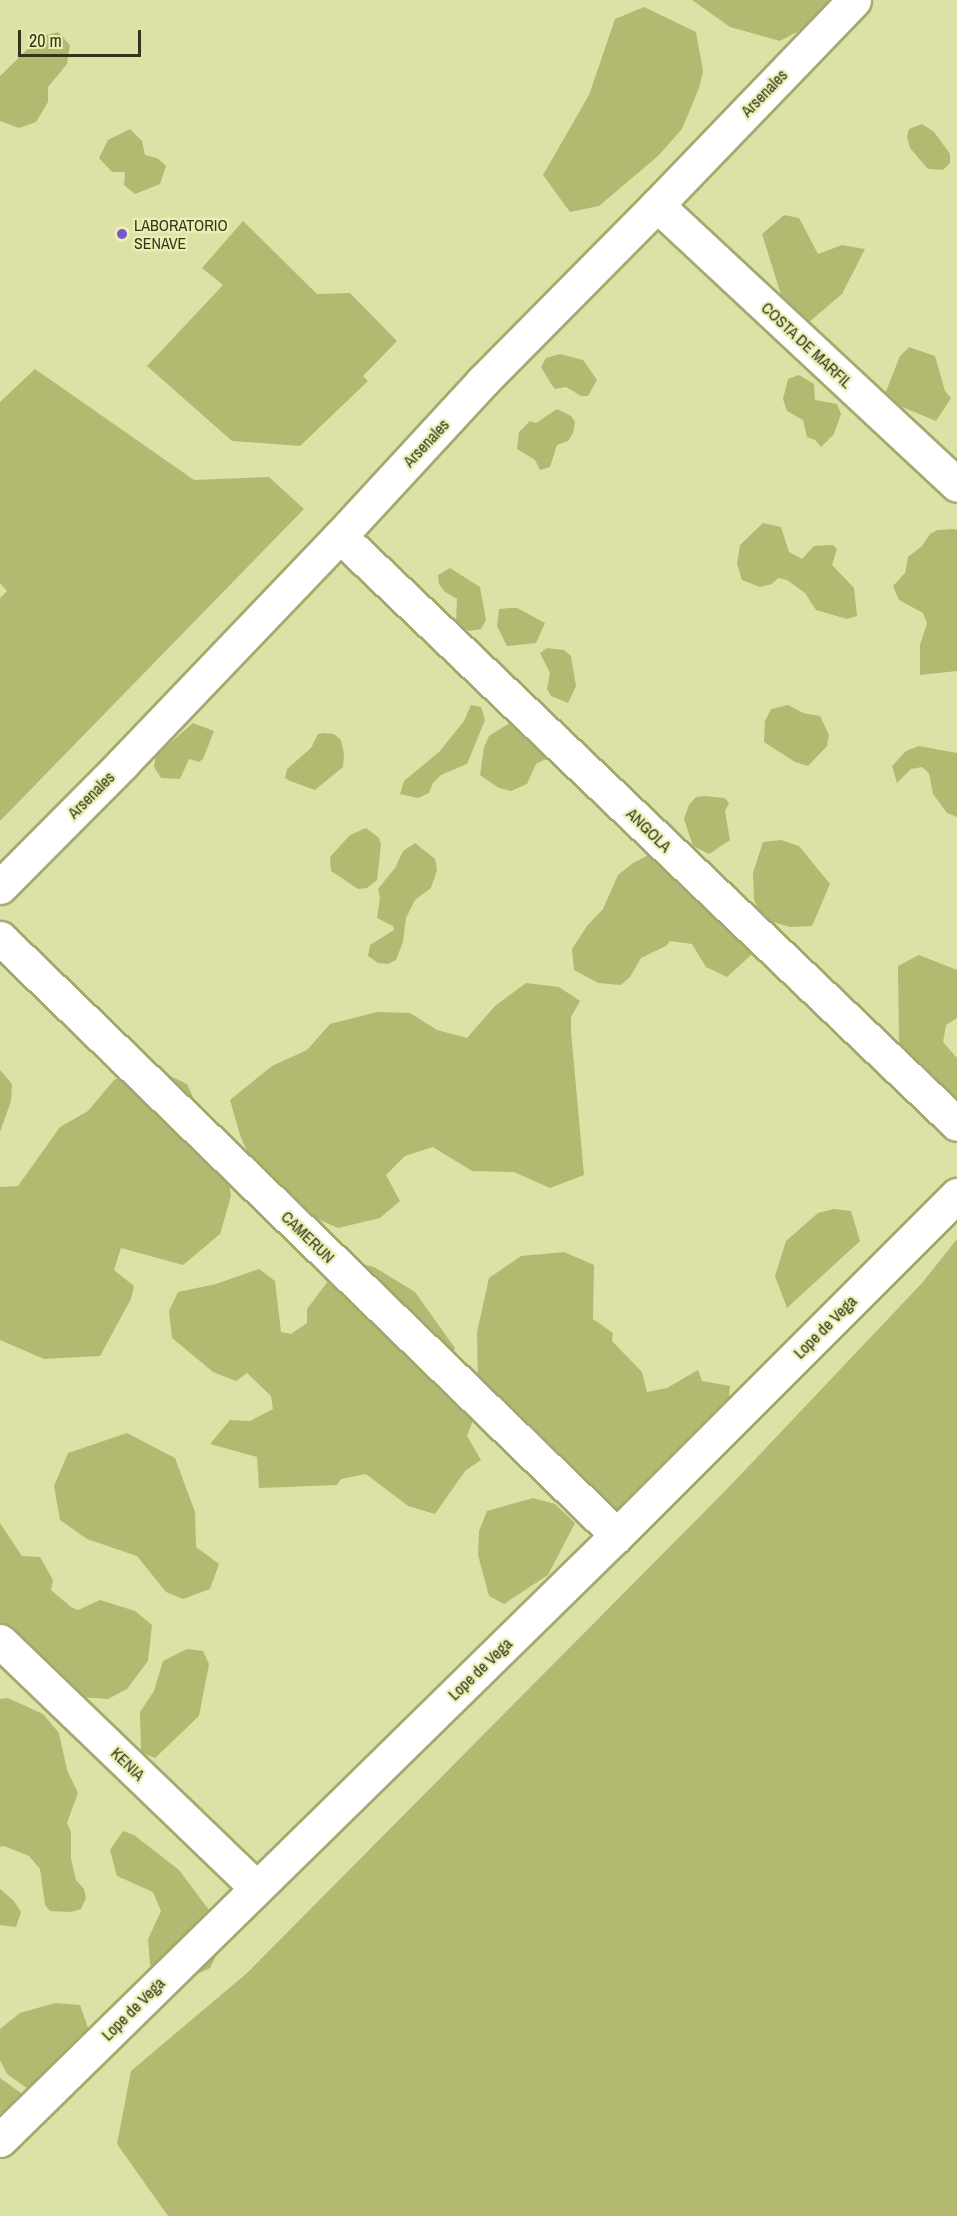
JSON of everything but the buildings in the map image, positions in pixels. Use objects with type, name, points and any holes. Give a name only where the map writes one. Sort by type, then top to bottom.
[{"type":"street","name":"Arsenales","points":[[0,886],[122,764],[340,536],[483,381],[657,205],[854,0]]},
{"type":"street","name":"COSTA DE MARFIL","points":[[657,205],[957,485]]},
{"type":"street","name":"ANGOLA","points":[[340,536],[957,1124]]},
{"type":"street","name":"CAMERUN","points":[[0,938],[616,1535]]},
{"type":"street","name":"Lope de Vega","points":[[0,2140],[616,1535],[957,1195]]},
{"type":"street","name":"KENIA","points":[[0,1641],[256,1887]]},
{"type":"green space","points":[[692,0],[857,0],[780,41],[730,27]]},
{"type":"green space","points":[[644,7],[696,32],[703,71],[699,88],[682,129],[658,156],[599,206],[570,212],[543,175],[589,95],[615,19]]},
{"type":"green space","points":[[58,32],[70,45],[67,64],[48,87],[48,102],[36,122],[19,128],[0,121],[0,76],[40,37]]},
{"type":"green space","points":[[922,124],[934,132],[950,154],[950,163],[943,170],[928,169],[910,148],[907,137],[909,129]]},
{"type":"green space","points":[[130,129],[142,141],[145,155],[157,158],[166,166],[160,184],[135,194],[124,185],[125,172],[112,172],[99,158],[108,140]]},
{"type":"green space","points":[[784,215],[799,218],[818,254],[842,245],[865,249],[842,294],[809,322],[788,317],[762,234]]},
{"type":"green space","points":[[243,221],[317,294],[350,293],[397,341],[363,376],[368,381],[300,446],[232,441],[147,366],[223,285],[202,268]]},
{"type":"green space","points":[[909,347],[935,356],[945,391],[951,398],[936,421],[883,399],[900,356]]},
{"type":"green space","points":[[560,354],[583,360],[597,380],[588,396],[581,396],[566,387],[555,389],[551,384],[541,367],[546,358]]},
{"type":"green space","points":[[35,369],[194,480],[269,477],[304,509],[0,821],[0,598],[7,591],[0,583],[0,402]]},
{"type":"green space","points":[[799,375],[814,384],[815,400],[837,404],[841,414],[834,434],[821,447],[815,440],[807,437],[803,420],[787,411],[783,399],[788,379]]},
{"type":"green space","points":[[557,409],[571,416],[575,422],[573,433],[568,441],[557,445],[550,467],[540,470],[535,460],[517,449],[519,432],[530,421],[536,423]]},
{"type":"green space","points":[[763,523],[781,527],[789,552],[802,559],[814,546],[833,545],[837,549],[832,565],[854,588],[857,616],[847,619],[816,610],[805,593],[787,580],[778,578],[772,584],[760,587],[742,580],[737,564],[740,545]]},
{"type":"green space","points":[[937,530],[957,530],[957,671],[920,675],[920,645],[927,623],[923,613],[899,600],[893,586],[905,573],[908,557],[922,546],[930,534]]},
{"type":"green space","points":[[450,568],[480,587],[486,620],[481,629],[469,631],[456,624],[457,599],[445,592],[439,584],[438,575]]},
{"type":"green space","points":[[517,608],[545,623],[536,643],[507,646],[497,626],[499,609]]},
{"type":"green space","points":[[547,648],[564,650],[571,656],[576,686],[568,703],[551,696],[547,689],[550,673],[540,653]]},
{"type":"green space","points":[[471,705],[481,707],[485,720],[467,764],[441,775],[433,783],[429,793],[418,798],[400,794],[404,781],[439,752],[464,721]]},
{"type":"green space","points":[[788,705],[803,713],[820,716],[829,735],[827,746],[808,766],[795,762],[764,742],[765,721],[771,709]]},
{"type":"green space","points":[[511,722],[527,724],[552,756],[536,764],[527,784],[511,791],[499,788],[480,775],[484,747],[489,736]]},
{"type":"green space","points":[[193,723],[214,731],[203,759],[199,762],[189,759],[180,779],[161,778],[154,767],[156,755]]},
{"type":"green space","points":[[318,734],[334,734],[341,740],[344,754],[343,767],[315,790],[285,778],[287,769],[311,748]]},
{"type":"green space","points":[[919,746],[957,753],[957,817],[947,813],[933,794],[929,773],[922,767],[911,769],[897,783],[892,766],[906,751]]},
{"type":"green space","points":[[696,797],[725,798],[729,803],[725,811],[730,840],[709,854],[693,846],[684,819],[689,805]]},
{"type":"green space","points":[[366,828],[379,838],[381,845],[377,880],[367,888],[358,889],[331,871],[330,857],[350,835]]},
{"type":"green space","points":[[781,840],[799,846],[830,884],[812,926],[790,927],[763,919],[754,900],[753,873],[763,842]]},
{"type":"green space","points":[[415,843],[435,859],[437,870],[431,888],[415,900],[406,918],[403,942],[396,960],[388,964],[378,963],[368,956],[370,945],[394,930],[393,926],[377,918],[380,898],[378,889],[395,868],[403,851]]},
{"type":"green space","points":[[666,846],[700,859],[714,869],[723,894],[754,932],[751,955],[727,977],[706,967],[692,944],[670,941],[666,946],[641,958],[630,977],[621,985],[598,983],[574,970],[572,949],[587,926],[603,909],[618,875],[633,863]]},
{"type":"green space","points":[[919,955],[957,970],[957,1018],[946,1025],[943,1042],[957,1058],[957,1098],[939,1090],[910,1064],[899,1044],[898,966]]},
{"type":"green space","points":[[526,983],[559,987],[580,1001],[571,1017],[571,1031],[584,1175],[550,1188],[514,1172],[472,1171],[433,1147],[405,1156],[386,1175],[400,1201],[380,1218],[338,1228],[286,1205],[260,1181],[240,1135],[230,1100],[272,1066],[307,1050],[330,1024],[377,1012],[410,1013],[437,1030],[467,1038],[495,1006]]},
{"type":"green space","points":[[145,1064],[187,1084],[197,1106],[184,1139],[226,1164],[231,1196],[220,1234],[183,1265],[121,1248],[114,1270],[134,1286],[131,1299],[100,1356],[44,1359],[0,1340],[0,1187],[18,1186],[60,1127],[88,1111],[114,1080]]},
{"type":"green space","points":[[0,1070],[12,1084],[11,1101],[0,1132]]},
{"type":"green space","points":[[834,1209],[851,1211],[860,1241],[787,1308],[775,1276],[786,1241],[818,1213]]},
{"type":"green space","points":[[957,1239],[957,2216],[168,2216],[117,2144],[131,2071],[247,1973],[728,1488],[922,1283]]},
{"type":"green space","points":[[564,1252],[594,1265],[593,1319],[613,1333],[612,1341],[642,1372],[647,1392],[667,1388],[698,1370],[702,1381],[730,1386],[726,1426],[639,1520],[599,1501],[478,1390],[477,1332],[489,1278],[521,1256]]},
{"type":"green space","points":[[351,1261],[374,1267],[415,1292],[455,1348],[447,1365],[477,1410],[467,1436],[481,1460],[465,1471],[435,1514],[408,1506],[366,1474],[341,1479],[337,1485],[259,1488],[257,1457],[210,1444],[230,1420],[250,1421],[273,1409],[271,1396],[247,1373],[236,1381],[213,1372],[172,1338],[169,1311],[178,1292],[216,1284],[259,1269],[275,1281],[281,1332],[291,1334],[307,1323],[307,1309],[338,1268]]},
{"type":"green space","points":[[127,1433],[175,1458],[195,1512],[196,1547],[219,1564],[210,1589],[183,1599],[166,1592],[137,1556],[87,1539],[60,1520],[54,1486],[68,1453]]},
{"type":"green space","points":[[533,1498],[555,1504],[575,1523],[548,1575],[504,1604],[489,1596],[478,1555],[479,1531],[487,1511]]},
{"type":"green space","points":[[0,1523],[22,1556],[40,1557],[53,1580],[51,1590],[71,1607],[78,1610],[100,1600],[135,1611],[152,1625],[148,1661],[127,1689],[108,1699],[79,1697],[0,1657]]},
{"type":"green space","points":[[187,1649],[203,1651],[209,1664],[199,1716],[155,1758],[141,1752],[140,1712],[154,1691],[163,1661]]},
{"type":"green space","points":[[8,1698],[43,1714],[59,1733],[67,1770],[78,1793],[67,1823],[71,1832],[71,1859],[76,1880],[84,1889],[86,1898],[81,1909],[71,1912],[50,1911],[45,1905],[40,1869],[29,1856],[4,1846],[0,1847],[0,1699]]},
{"type":"green space","points":[[123,1831],[134,1835],[179,1870],[218,1922],[221,1946],[210,1968],[186,1979],[155,1974],[150,1964],[148,1939],[161,1911],[153,1892],[117,1876],[110,1850]]},
{"type":"green space","points":[[0,1889],[14,1901],[21,1912],[16,1927],[0,1925]]},
{"type":"green space","points":[[55,2003],[80,2005],[93,2042],[35,2094],[7,2074],[0,2060],[0,2029],[20,2013]]},
{"type":"green space","points":[[0,2078],[24,2095],[23,2107],[0,2113]]},
{"type":"place","name":"LABORATORIO SENAVE","points":[[122,234]]}]
